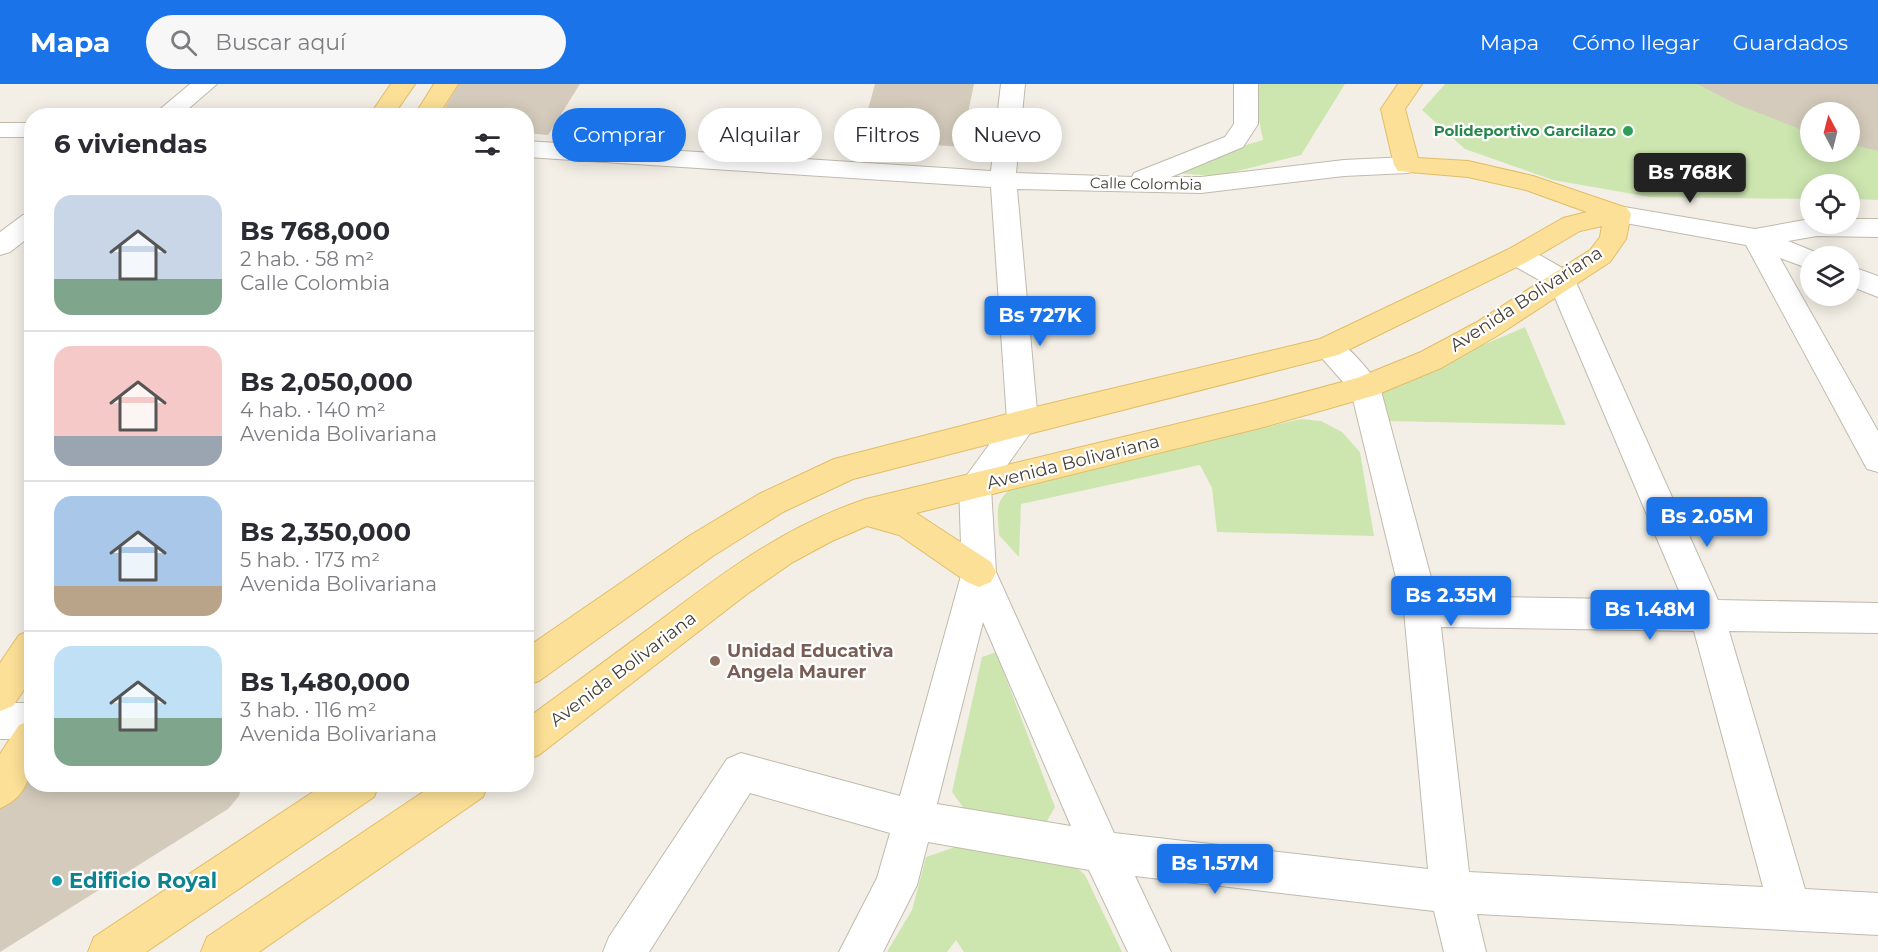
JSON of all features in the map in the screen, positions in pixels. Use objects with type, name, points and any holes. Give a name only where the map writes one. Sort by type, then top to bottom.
[{"type":"main road","points":[[386,108],[403,84]]},
{"type":"main road","points":[[431,108],[446,84]]},
{"type":"main road","points":[[1407,165],[1393,109],[1410,84]]},
{"type":"main road","name":"Calle Colombia","points":[[1407,165],[1468,169],[1533,184],[1618,214]]},
{"type":"main road","name":"Avenida Bolivariana","points":[[534,663],[701,546],[771,503],[845,468],[1328,348],[1517,256],[1572,224],[1618,214],[1613,239],[1600,256],[1561,279],[1487,329],[1431,360],[1365,387],[1264,415],[866,512],[820,531],[781,552],[725,591],[534,736]]},
{"type":"main road","points":[[866,512],[909,524],[980,572]]},
{"type":"main road","points":[[0,694],[24,658]]},
{"type":"main road","points":[[0,789],[24,751]]},
{"type":"main road","points":[[109,952],[348,792]]},
{"type":"main road","points":[[222,952],[457,792]]},
{"type":"street","points":[[174,108],[205,84]]},
{"type":"street","points":[[860,952],[896,885],[980,572],[975,486],[1023,422],[1003,180],[1013,84]]},
{"type":"street","points":[[1128,185],[1234,142],[1246,124],[1246,84]]},
{"type":"street","points":[[0,130],[24,130]]},
{"type":"street","name":"Calle Colombia","points":[[534,150],[1003,180],[1128,185],[1201,185],[1344,168],[1407,165]]},
{"type":"street","name":"Calle Colombia","points":[[1618,214],[1755,238]]},
{"type":"street","points":[[0,246],[24,227]]},
{"type":"street","points":[[1755,238],[1817,227],[1878,228]]},
{"type":"street","points":[[1755,238],[1800,256]]},
{"type":"street","points":[[1755,238],[1878,460]]},
{"type":"street","points":[[1517,256],[1561,279],[1707,615],[1790,910]]},
{"type":"street","points":[[1860,279],[1878,286]]},
{"type":"street","points":[[1328,348],[1365,387],[1422,611],[1451,892],[1465,952]]},
{"type":"street","points":[[980,572],[1102,852],[1150,952]]},
{"type":"street","points":[[1422,611],[1878,618]]},
{"type":"street","points":[[0,721],[24,721]]},
{"type":"street","points":[[624,952],[741,772],[915,820],[1102,852],[1451,892],[1878,914]]},
{"type":"green space","points":[[1252,84],[1345,84],[1301,155],[1218,176],[1173,173],[1229,150],[1263,140]]},
{"type":"green space","name":"Polideportivo Garcilazo","points":[[1445,84],[1878,84],[1878,200],[1860,199],[1860,174],[1800,174],[1800,199],[1650,197],[1553,180],[1465,149],[1422,110]]},
{"type":"green space","points":[[1525,327],[1566,425],[1385,421],[1374,392]]},
{"type":"green space","points":[[1301,419],[1321,421],[1342,432],[1360,452],[1374,536],[1217,532],[1212,488],[1200,465],[1021,504],[1019,557],[999,535],[998,508],[1003,497],[1014,487]]},
{"type":"green space","points":[[996,652],[1055,807],[1047,821],[1019,822],[965,810],[952,792],[982,657]]},
{"type":"green space","points":[[961,845],[1069,861],[1085,875],[1122,952],[964,952],[956,940],[947,952],[887,952],[912,910],[926,857]]},
{"type":"building","points":[[459,84],[580,84],[565,108],[552,108],[552,129],[548,135],[534,134],[534,108],[445,108]]},
{"type":"building","points":[[875,84],[974,84],[969,108],[952,108],[952,146],[940,145],[940,108],[868,108]]},
{"type":"building","points":[[1697,84],[1878,84],[1878,151],[1860,146],[1860,102],[1800,102],[1800,129],[1736,104]]},
{"type":"building","name":"Edificio Royal","points":[[24,770],[24,792],[240,792],[228,809],[0,952],[0,802]]},
{"type":"place","name":"Polideportivo Garcilazo","points":[[1628,131]]},
{"type":"place","name":"Unidad Educativa Angela Maurer","points":[[715,661]]},
{"type":"place","name":"Edificio Royal","points":[[57,881]]}]
